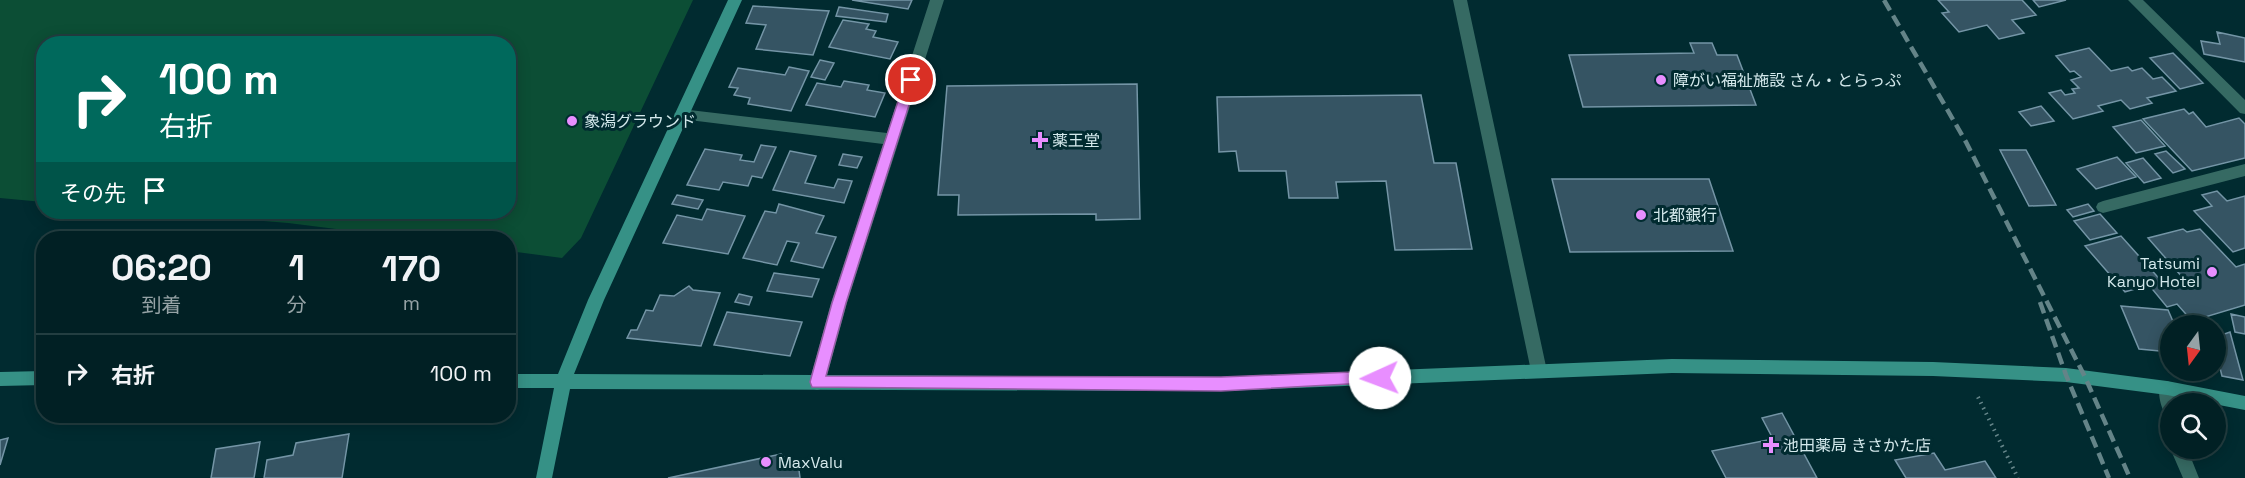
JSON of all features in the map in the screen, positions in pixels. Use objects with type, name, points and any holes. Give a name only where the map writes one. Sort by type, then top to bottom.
[{"type":"street","points":[[544,478],[563,382],[596,300],[735,0]]},
{"type":"street","points":[[817,382],[839,303],[937,0]]},
{"type":"street","points":[[1460,0],[1539,371]]},
{"type":"street","points":[[2135,0],[2245,109]]},
{"type":"street","points":[[681,114],[892,140]]},
{"type":"street","points":[[2103,207],[2245,170]]},
{"type":"street","points":[[516,381],[1221,384],[1672,366],[2066,375],[2167,388],[2245,403]]},
{"type":"street","points":[[0,379],[36,378]]},
{"type":"street","points":[[2167,388],[2168,393]]},
{"type":"street","points":[[2183,459],[2191,478]]},
{"type":"path","points":[[1965,372],[2018,478]]},
{"type":"green space","name":"象潟グラウンド","points":[[0,0],[693,0],[581,238],[562,258],[516,252],[516,231],[352,231],[239,219],[516,219],[516,36],[36,36],[36,201],[0,198]]},
{"type":"building","points":[[852,0],[912,0],[908,9]]},
{"type":"building","points":[[1938,0],[2022,0],[2036,15],[2012,20],[2024,33],[1999,39],[1987,25],[1959,32],[1942,13],[1949,12]]},
{"type":"building","points":[[2033,0],[2066,0],[2039,7]]},
{"type":"building","points":[[753,6],[829,11],[813,55],[756,49],[766,25],[746,23]]},
{"type":"building","points":[[839,7],[888,14],[886,22],[836,16]]},
{"type":"building","points":[[843,20],[869,24],[866,29],[876,31],[873,37],[898,42],[890,59],[829,47]]},
{"type":"building","points":[[2217,32],[2245,38],[2245,62],[2204,54],[2201,41],[2220,44]]},
{"type":"building","name":"障がい福祉施設 さん・とらっぷ","points":[[1690,43],[1712,43],[1717,55],[1737,55],[1756,105],[1583,107],[1569,55],[1694,53]]},
{"type":"building","points":[[2089,48],[2111,71],[2128,67],[2132,71],[2142,68],[2153,79],[2162,77],[2176,91],[2147,98],[2152,103],[2130,109],[2121,100],[2098,106],[2103,111],[2073,119],[2049,93],[2061,90],[2065,95],[2075,93],[2072,89],[2079,88],[2071,80],[2081,77],[2074,71],[2070,72],[2056,56]]},
{"type":"building","points":[[2173,53],[2203,83],[2180,89],[2150,58]]},
{"type":"building","points":[[820,60],[834,63],[825,80],[811,77]]},
{"type":"building","points":[[789,67],[809,71],[791,111],[748,104],[750,98],[734,95],[738,88],[729,87],[738,68],[785,75]]},
{"type":"building","points":[[844,81],[869,85],[867,90],[885,93],[875,117],[806,105],[817,83],[841,87]]},
{"type":"building","name":"薬王堂","points":[[1137,84],[1140,219],[1096,220],[1096,214],[958,215],[959,195],[938,195],[947,86]]},
{"type":"building","points":[[1421,95],[1434,163],[1456,163],[1472,249],[1395,250],[1386,181],[1336,182],[1338,198],[1289,198],[1286,171],[1239,171],[1236,151],[1219,152],[1217,97]]},
{"type":"building","points":[[2041,106],[2054,121],[2031,126],[2019,112]]},
{"type":"building","points":[[2184,109],[2189,114],[2193,112],[2206,127],[2239,118],[2245,124],[2245,158],[2192,171],[2143,119]]},
{"type":"building","points":[[2141,120],[2165,146],[2136,153],[2113,127]]},
{"type":"building","points":[[761,145],[776,147],[762,178],[752,176],[748,186],[723,182],[719,190],[687,185],[705,149],[742,155],[740,160],[754,162]]},
{"type":"building","points":[[2000,150],[2026,150],[2056,205],[2029,206]]},
{"type":"building","points":[[790,151],[816,156],[805,183],[834,188],[838,179],[852,181],[844,203],[773,190]]},
{"type":"building","points":[[2166,151],[2185,169],[2173,173],[2155,154]]},
{"type":"building","points":[[843,154],[862,157],[857,168],[839,165]]},
{"type":"building","points":[[2117,157],[2136,177],[2096,189],[2077,169]]},
{"type":"building","points":[[2143,158],[2161,178],[2144,183],[2126,163]]},
{"type":"building","name":"北都銀行","points":[[1552,179],[1709,179],[1733,251],[1570,252]]},
{"type":"building","points":[[2217,191],[2227,201],[2245,196],[2245,248],[2233,252],[2194,211],[2212,206],[2202,195]]},
{"type":"building","points":[[677,195],[703,200],[698,209],[672,204]]},
{"type":"building","points":[[779,204],[824,216],[816,233],[836,237],[823,268],[791,261],[799,243],[787,241],[777,265],[743,258],[765,211],[776,213]]},
{"type":"building","points":[[2088,204],[2094,211],[2073,217],[2067,210]]},
{"type":"building","points":[[707,209],[745,216],[728,254],[663,243],[677,215],[702,220]]},
{"type":"building","points":[[2100,214],[2117,233],[2090,240],[2074,221]]},
{"type":"building","name":"Tatsumi Kanyo Hotel","points":[[2183,229],[2187,232],[2200,229],[2236,267],[2245,264],[2245,305],[2212,315],[2187,315],[2177,304],[2167,307],[2149,285],[2125,292],[2085,246],[2121,236],[2164,284],[2183,278],[2148,238]]},
{"type":"building","points":[[774,273],[819,279],[812,297],[767,291]]},
{"type":"building","points":[[689,286],[693,290],[720,293],[701,346],[627,338],[631,330],[637,330],[646,310],[653,311],[660,295],[674,296]]},
{"type":"building","points":[[739,294],[752,297],[749,305],[735,302]]},
{"type":"building","points":[[2121,306],[2168,310],[2170,315],[2160,315],[2160,351],[2139,349]]},
{"type":"building","points":[[727,312],[802,322],[790,356],[714,345]]},
{"type":"building","points":[[2231,314],[2245,317],[2245,334],[2235,332]]},
{"type":"building","points":[[2230,332],[2243,380],[2226,377],[2226,333]]},
{"type":"building","name":"池田薬局 きさかた店","points":[[1782,413],[1817,478],[1726,478],[1712,451],[1773,439],[1762,418]]},
{"type":"building","points":[[349,434],[342,478],[264,478],[267,460],[293,455],[296,443]]},
{"type":"building","points":[[8,438],[0,465],[0,440]]},
{"type":"building","points":[[260,442],[254,478],[211,478],[216,449]]},
{"type":"building","points":[[1934,453],[1945,470],[1985,461],[1996,478],[1906,478],[1895,460]]},
{"type":"building","name":"MaxValu","points":[[781,454],[799,470],[800,478],[668,478]]},
{"type":"railway","points":[[1884,0],[1966,142],[2085,377],[2130,478]]},
{"type":"railway","points":[[2040,302],[2066,375],[2109,478]]},
{"type":"place","name":"障がい福祉施設 さん・とらっぷ","points":[[1661,80]]},
{"type":"place","name":"象潟グラウンド","points":[[572,121]]},
{"type":"place","name":"薬王堂","points":[[1040,140]]},
{"type":"place","name":"北都銀行","points":[[1641,215]]},
{"type":"place","name":"Tatsumi Kanyo Hotel","points":[[2212,272]]},
{"type":"place","name":"池田薬局 きさかた店","points":[[1771,445]]},
{"type":"place","name":"MaxValu","points":[[766,462]]},
{"type":"route","points":[[911,80],[839,303],[817,382],[1221,384],[1380,378]]}]
